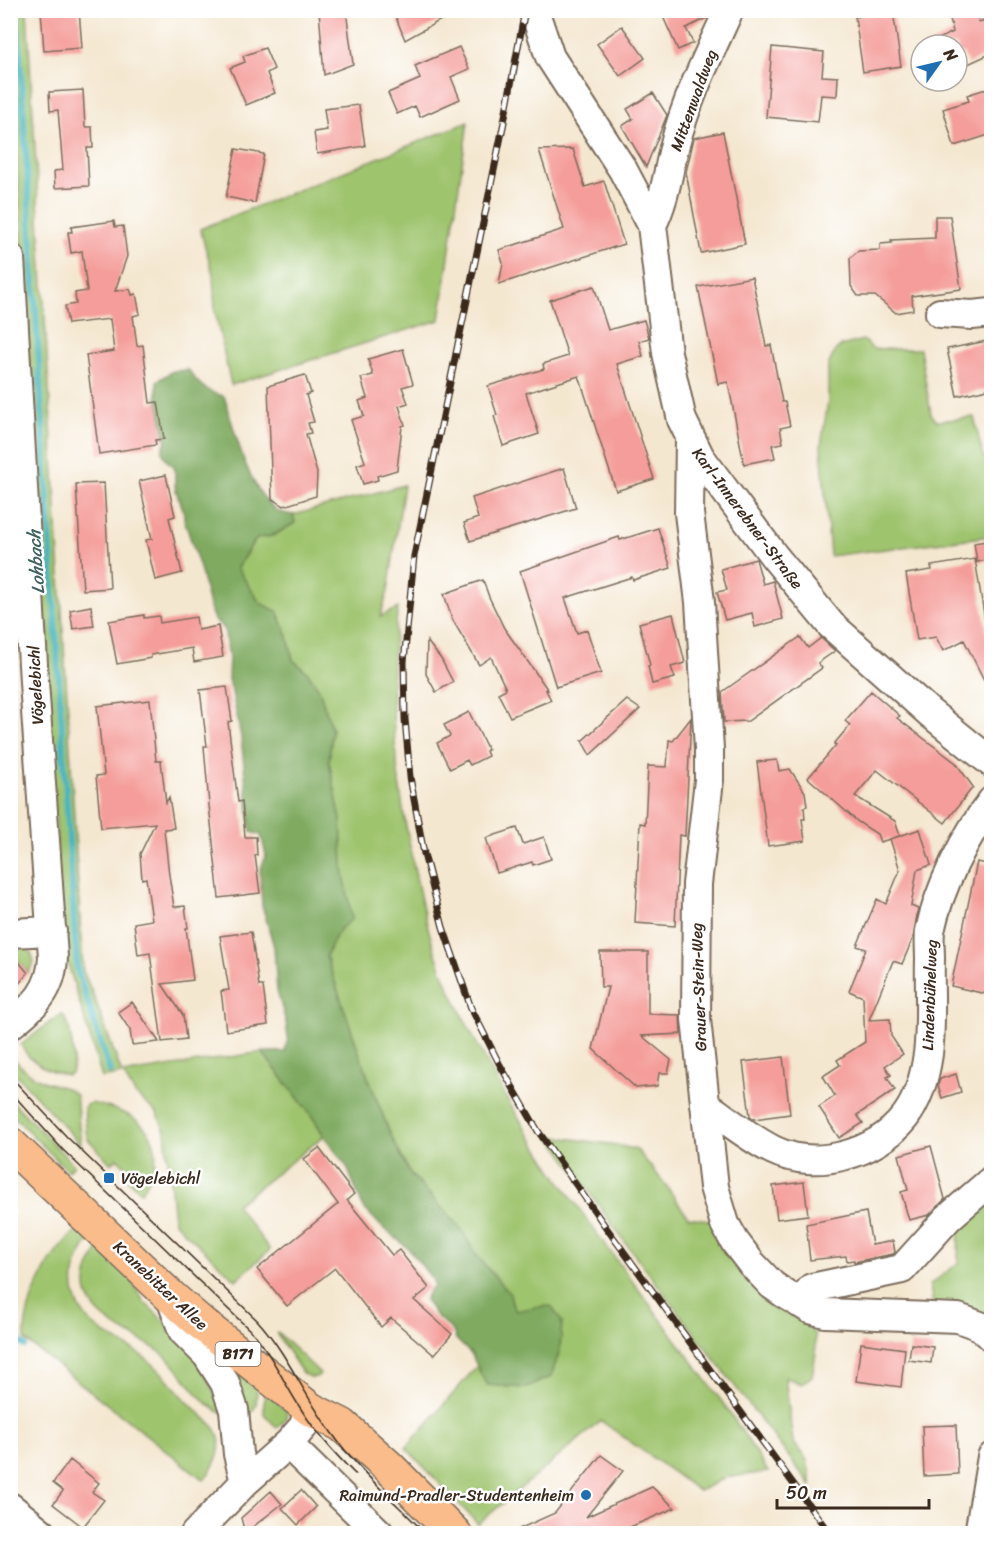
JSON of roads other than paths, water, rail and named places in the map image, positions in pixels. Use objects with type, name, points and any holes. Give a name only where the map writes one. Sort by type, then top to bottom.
[{"type":"main road","name":"Kranebitter Allee","points":[[10,1144],[170,1296],[234,1351],[310,1409],[342,1425],[389,1467],[455,1533]]},
{"type":"street","name":"Karl-Innerebner-Straße","points":[[534,10],[550,57],[623,170],[652,225],[667,353],[682,420],[705,465],[774,556],[831,625],[930,713],[992,763]]},
{"type":"street","name":"Mittenwaldweg","points":[[652,225],[660,208],[675,144],[689,102],[729,10]]},
{"type":"street","name":"Vögelebichl","points":[[10,258],[35,692],[52,931],[52,969],[47,987],[34,1005],[10,1024]]},
{"type":"street","points":[[940,313],[972,315],[992,313]]},
{"type":"street","name":"Grauer-Stein-Weg","points":[[690,439],[689,513],[700,602],[709,749],[709,780],[697,884],[696,1019],[714,1187],[725,1224],[761,1274],[772,1285],[799,1303],[825,1313],[958,1318],[980,1326],[992,1337]]},
{"type":"street","name":"Lindenbühelweg","points":[[705,1104],[773,1150],[804,1159],[835,1157],[863,1149],[879,1140],[903,1119],[915,1101],[927,1057],[930,932],[946,883],[962,848],[992,801]]},
{"type":"street","points":[[10,933],[52,931]]},
{"type":"street","points":[[799,1303],[812,1288],[902,1269],[948,1218],[992,1180]]},
{"type":"street","points":[[170,1296],[183,1331],[207,1355],[225,1383],[234,1410],[238,1454],[245,1482]]},
{"type":"street","points":[[195,1533],[245,1482],[288,1444],[303,1427],[310,1409]]},
{"type":"street","points":[[288,1444],[380,1533]]},
{"type":"street","points":[[980,1533],[992,1457]]},
{"type":"street","points":[[10,1508],[43,1533]]},
{"type":"waterway","name":"Lohbach","points":[[17,10],[77,969],[110,1072]]},
{"type":"waterway","points":[[10,1335],[25,1346]]},
{"type":"tram line","points":[[10,1076],[67,1137],[257,1320],[278,1347],[321,1418],[342,1446],[364,1472],[426,1534]]},
{"type":"tram line","points":[[10,1091],[63,1150],[256,1336],[313,1426],[355,1474]]},
{"type":"railway","points":[[525,10],[414,556],[404,662],[405,719],[410,777],[424,854],[443,927],[471,1008],[538,1131],[830,1534]]},
{"type":"place","name":"Vögelebichl","points":[[109,1178]]},
{"type":"place","name":"Raimund-Pradler-Studentenheim","points":[[586,1495]]}]
